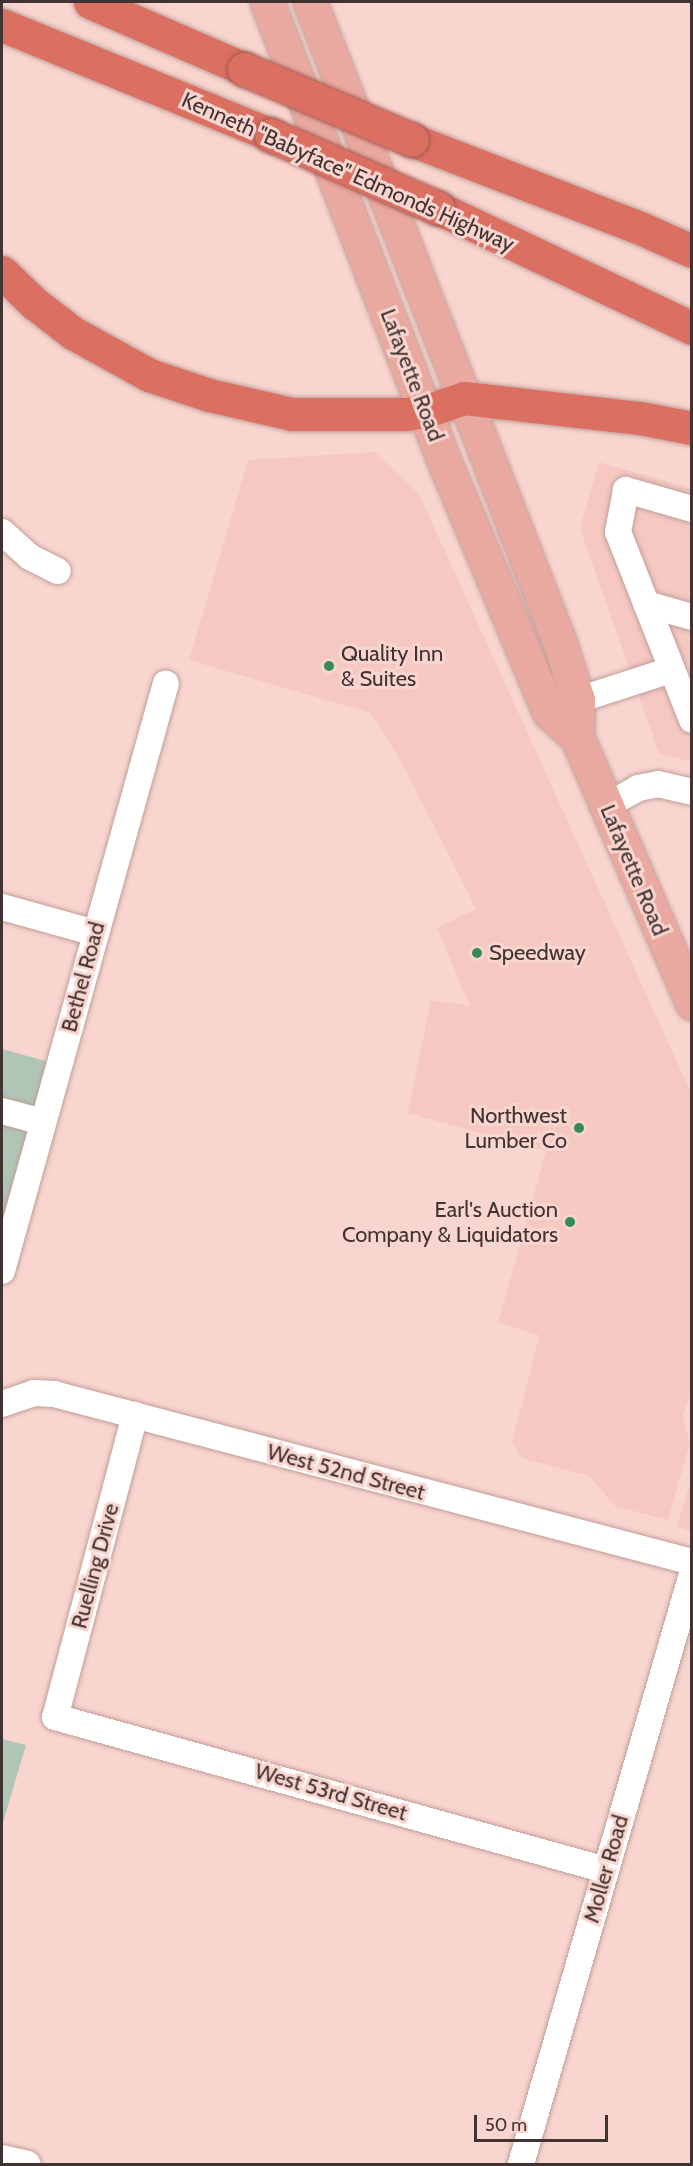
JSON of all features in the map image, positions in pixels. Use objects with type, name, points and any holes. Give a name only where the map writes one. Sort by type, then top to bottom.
[{"type":"highway","points":[[90,2],[412,140],[638,227],[692,251]]},
{"type":"highway","name":"Kenneth \"Babyface\" Edmonds Highway","points":[[2,25],[271,135],[438,208],[692,328]]},
{"type":"highway","points":[[2,272],[34,303],[72,333],[149,375],[184,387],[292,414],[365,416],[426,411],[464,398],[640,418],[692,428]]},
{"type":"main road","name":"Lafayette Road","points":[[267,2],[426,411],[549,712],[577,736]]},
{"type":"main road","name":"Lafayette Road","points":[[310,2],[559,641],[578,700],[577,736],[692,1003]]},
{"type":"street","points":[[692,509],[626,490],[618,532],[692,720]]},
{"type":"street","points":[[2,532],[30,556],[58,571]]},
{"type":"street","points":[[646,604],[692,617]]},
{"type":"street","points":[[578,700],[671,670]]},
{"type":"street","name":"Bethel Road","points":[[2,1269],[166,684]]},
{"type":"street","points":[[606,806],[638,788],[658,784],[692,792]]},
{"type":"street","points":[[2,907],[95,933]]},
{"type":"street","points":[[2,1111],[43,1122]]},
{"type":"street","name":"West 52nd Street","points":[[2,1404],[34,1393],[54,1394],[692,1562]]},
{"type":"street","name":"Ruelling Drive","points":[[56,1717],[135,1415]]},
{"type":"street","name":"Moller Road","points":[[521,2164],[692,1574]]},
{"type":"street","name":"West 53rd Street","points":[[56,1717],[606,1870]]},
{"type":"shaded area","points":[[375,452],[419,494],[691,1093],[692,1390],[683,1414],[690,1443],[668,1520],[615,1506],[589,1476],[522,1458],[512,1442],[539,1335],[498,1323],[546,1151],[408,1113],[431,1000],[470,1006],[437,928],[476,909],[403,765],[371,713],[189,660],[248,460]]},
{"type":"shaded area","points":[[599,462],[691,488],[691,762],[659,753],[580,528]]},
{"type":"shaded area","points":[[691,1480],[691,1531],[677,1527]]},
{"type":"green space","points":[[2,1049],[49,1062],[2,1235]]},
{"type":"green space","points":[[2,1739],[26,1745],[2,1826]]},
{"type":"place","name":"Quality Inn & Suites","points":[[329,666]]},
{"type":"place","name":"Speedway","points":[[477,953]]},
{"type":"place","name":"Northwest Lumber Co","points":[[579,1128]]},
{"type":"place","name":"Earl's Auction Company & Liquidators","points":[[570,1222]]}]
